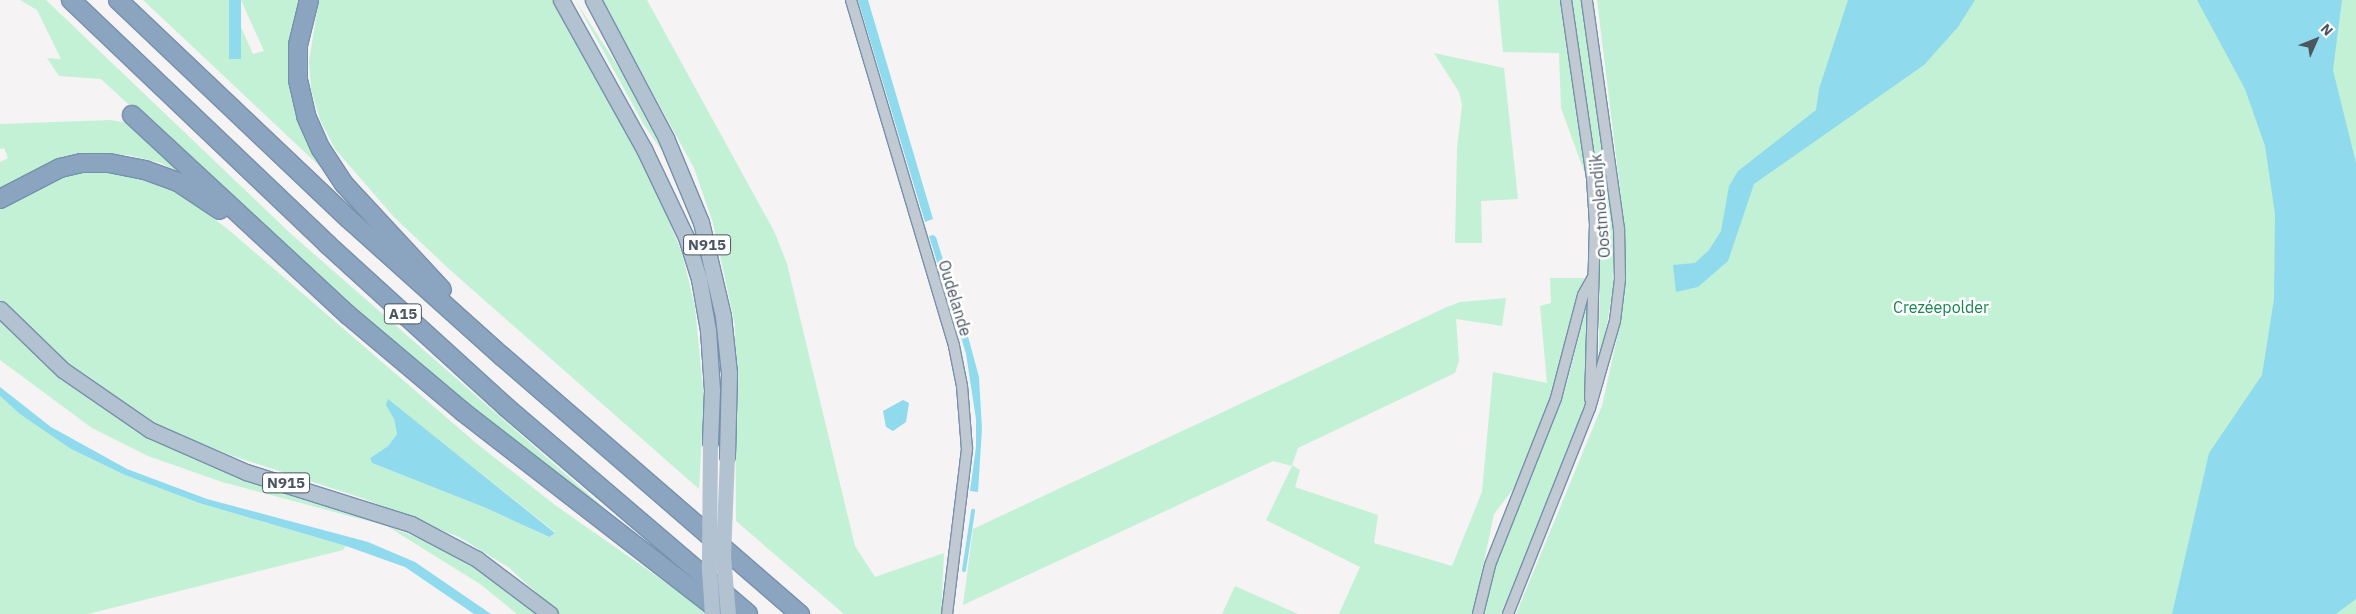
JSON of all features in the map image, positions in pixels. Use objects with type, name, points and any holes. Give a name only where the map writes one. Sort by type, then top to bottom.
[{"type":"highway","name":"A15","points":[[70,0],[319,237],[506,407],[748,614]]},
{"type":"highway","name":"A15","points":[[118,0],[350,219],[503,358],[800,614]]},
{"type":"highway","name":"A15","points":[[309,0],[298,45],[298,80],[306,116],[321,149],[344,184],[503,358]]},
{"type":"highway","name":"A15","points":[[132,115],[348,315],[464,412],[723,614]]},
{"type":"highway","name":"A15","points":[[0,199],[60,168],[81,163],[109,163],[145,170],[178,182],[235,221],[259,234]]},
{"type":"main road","name":"N915","points":[[561,0],[644,149],[686,237],[699,279],[708,330],[712,390],[709,569],[712,614]]},
{"type":"main road","name":"N915","points":[[593,0],[666,138],[701,222],[714,272],[727,354],[727,456],[723,556],[728,614]]},
{"type":"main road","name":"N915","points":[[0,309],[63,370],[150,430],[246,472],[411,524],[477,559],[550,614]]},
{"type":"street","name":"Oudelande","points":[[851,0],[954,346],[962,386],[967,449],[947,614]]},
{"type":"street","name":"Oostmolendijk","points":[[1566,0],[1592,178],[1594,274],[1590,408]]},
{"type":"street","name":"Oostmolendijk","points":[[1508,614],[1590,408],[1615,321],[1620,270],[1615,185],[1587,0]]},
{"type":"street","name":"Oostmolendijk","points":[[1478,614],[1490,565],[1556,398],[1583,295],[1594,274]]},
{"type":"green space","points":[[20,0],[46,0],[290,233],[658,555],[416,365],[343,303],[101,79],[59,76],[47,58],[61,59],[37,10]]},
{"type":"green space","points":[[143,0],[229,0],[253,54],[264,51],[241,0],[300,0],[292,40],[329,175]]},
{"type":"green space","points":[[319,0],[554,0],[646,166],[682,253],[695,307],[704,400],[699,489],[449,269],[394,217],[335,149],[320,120],[311,89],[309,61]]},
{"type":"green space","points":[[575,0],[624,76],[664,154],[644,125]]},
{"type":"green space","points":[[602,0],[647,0],[775,233],[787,264],[855,546],[875,577],[944,553],[941,614],[844,614],[736,521],[735,325],[713,223],[694,168]]},
{"type":"green space","points":[[1498,0],[1561,0],[1588,182],[1561,108],[1559,53],[1503,52]]},
{"type":"green space","points":[[1571,0],[1582,0],[1615,229],[1613,289],[1599,370],[1600,210]]},
{"type":"green space","name":"Crezéepolder","points":[[1597,0],[2356,0],[2356,614],[1516,614],[1602,406],[1621,320],[1625,229]]},
{"type":"green space","points":[[1434,53],[1504,68],[1518,199],[1481,201],[1482,243],[1455,243],[1457,148],[1462,105],[1459,92]]},
{"type":"green space","points":[[111,120],[127,123],[141,132],[191,180],[161,163],[128,155],[94,155],[0,194],[0,162],[8,158],[4,148],[0,149],[0,124]]},
{"type":"green space","points":[[76,171],[114,171],[146,178],[183,195],[230,231],[476,443],[555,505],[705,610],[706,614],[560,614],[508,567],[459,537],[362,498],[233,456],[167,430],[114,400],[67,365],[0,302],[0,203]],"holes":[[[388,400],[555,532],[548,537],[486,508],[372,463],[370,458],[388,446],[397,434],[394,419],[387,405]]]},
{"type":"green space","points":[[1550,278],[1584,278],[1556,388],[1517,484],[1494,514],[1473,614],[1339,614],[1360,567],[1266,520],[1292,466],[1273,461],[963,605],[973,529],[1447,307],[1460,302],[1506,298],[1502,326],[1456,319],[1459,361],[1455,373],[1298,448],[1292,465],[1300,470],[1295,487],[1378,515],[1374,543],[1452,566],[1482,492],[1493,372],[1547,383],[1540,306],[1551,303]]},
{"type":"green space","points":[[1590,293],[1587,402],[1501,614],[1485,614],[1495,565],[1567,383]]},
{"type":"green space","points":[[0,320],[50,369],[140,430],[316,498],[433,544],[479,570],[538,614],[517,614],[480,584],[387,526],[222,482],[148,456],[92,428],[0,360]]},
{"type":"green space","points":[[0,396],[71,449],[125,475],[199,503],[346,546],[343,550],[88,614],[0,614]]},
{"type":"green space","points":[[1235,586],[1298,614],[1222,614]]},
{"type":"water","points":[[229,0],[241,0],[241,59],[229,59]]},
{"type":"water","points":[[858,0],[868,0],[933,219],[925,222]]},
{"type":"water","points":[[1848,0],[1975,0],[1958,27],[1924,65],[1754,184],[1728,261],[1698,287],[1676,292],[1673,265],[1695,263],[1709,250],[1721,231],[1729,186],[1738,171],[1816,110],[1819,89]]},
{"type":"water","points":[[2197,0],[2342,0],[2333,70],[2356,163],[2356,599],[2336,614],[2172,614],[2209,453],[2262,375],[2274,299],[2275,214],[2265,146],[2245,89]]},
{"type":"water","points":[[933,235],[936,237],[953,292],[947,294],[929,236]]},
{"type":"water","points":[[963,318],[979,377],[982,429],[978,492],[970,491],[976,447],[976,419],[966,354],[956,320]]},
{"type":"water","points":[[0,387],[51,427],[127,469],[207,499],[368,542],[415,562],[491,614],[474,614],[405,567],[346,546],[199,503],[125,475],[71,449],[20,414],[0,396]]},
{"type":"water","points":[[388,399],[555,533],[549,537],[486,508],[372,463],[370,458],[388,446],[397,434],[394,419],[386,405]]},
{"type":"water","points":[[903,400],[909,403],[906,422],[893,431],[886,427],[883,411]]},
{"type":"waterway","points":[[964,570],[973,511]]}]
